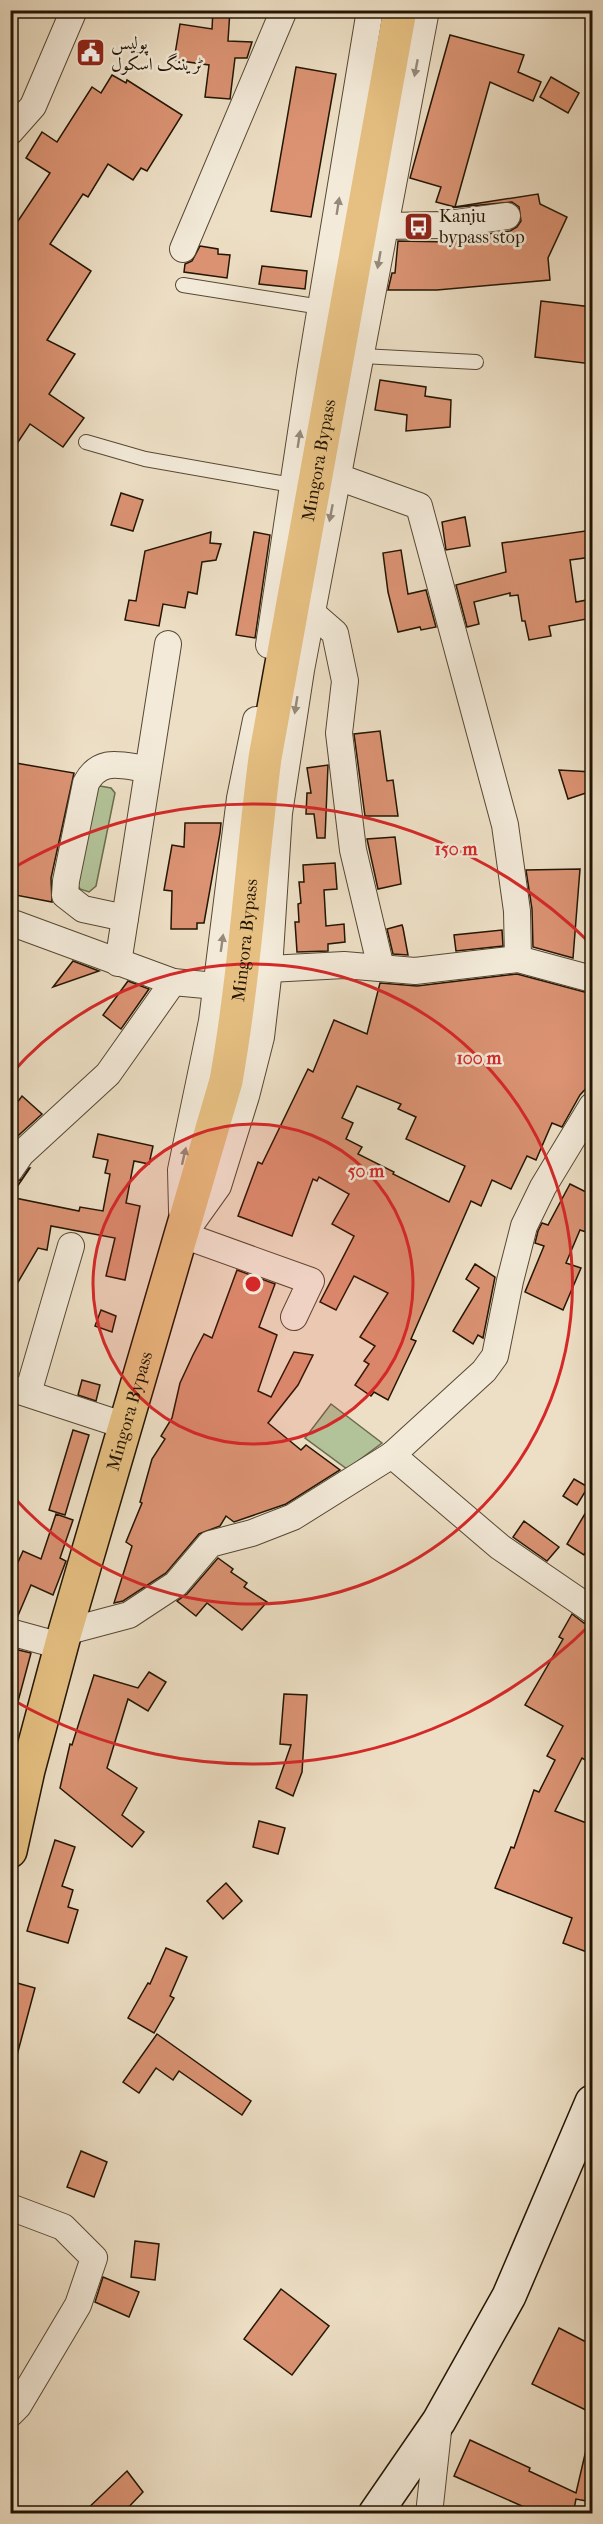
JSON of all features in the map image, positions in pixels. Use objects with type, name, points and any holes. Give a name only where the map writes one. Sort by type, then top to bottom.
[{"type":"highway","name":"Mingora Bypass","points":[[10,1851],[23,1767],[183,1235],[226,1081],[240,999],[256,823],[265,758],[400,10]]},
{"type":"main road","points":[[375,2514],[440,2421],[509,2296],[592,2102]]},
{"type":"street","points":[[10,132],[33,106],[74,10]]},
{"type":"street","points":[[183,249],[284,10]]},
{"type":"street","points":[[183,1235],[181,1170],[202,1075],[240,798],[266,666],[292,485],[370,10]]},
{"type":"street","points":[[183,1235],[219,1186],[261,1037],[279,813],[312,613],[426,10]]},
{"type":"street","points":[[385,226],[441,225],[507,216]]},
{"type":"street","points":[[338,477],[419,506],[505,825],[517,911],[518,959]]},
{"type":"street","points":[[312,613],[335,633],[345,681],[339,733],[353,850],[381,968]]},
{"type":"street","points":[[117,963],[168,644]]},
{"type":"street","points":[[125,918],[83,909],[65,895],[66,881],[86,783],[92,773],[104,764],[148,769]]},
{"type":"street","points":[[10,922],[173,982],[216,986]]},
{"type":"street","points":[[268,969],[345,965],[415,971],[518,959],[592,979]]},
{"type":"street","points":[[10,1170],[21,1154],[108,1074],[173,982]]},
{"type":"street","points":[[10,1632],[63,1639],[129,1615],[176,1584],[210,1544],[252,1533],[293,1517],[392,1455],[484,1371],[495,1356],[524,1226],[543,1187],[592,1106]]},
{"type":"street","points":[[183,1235],[311,1281],[294,1317]]},
{"type":"street","points":[[71,1246],[19,1391],[126,1426]]},
{"type":"street","points":[[392,1455],[500,1547],[592,1610]]},
{"type":"street","points":[[10,2206],[63,2227],[94,2258],[78,2305],[41,2369],[10,2415]]},
{"type":"street","points":[[429,2514],[440,2421]]},
{"type":"lane","points":[[183,285],[321,307]]},
{"type":"lane","points":[[362,356],[476,362]]},
{"type":"lane","points":[[86,441],[145,459],[292,485]]},
{"type":"green space","points":[[100,786],[111,788],[115,793],[96,886],[89,892],[80,889],[77,884],[94,790]]},
{"type":"green space","points":[[331,1404],[382,1443],[347,1469],[305,1438]]},
{"type":"building","points":[[213,10],[230,10],[228,41],[252,42],[247,58],[235,58],[230,99],[205,97],[209,65],[174,60],[180,24],[212,29]]},
{"type":"building","points":[[450,35],[524,55],[518,72],[541,82],[533,101],[490,82],[455,207],[436,202],[441,187],[410,178]]},
{"type":"building","points":[[296,67],[336,74],[311,217],[271,211]]},
{"type":"building","points":[[112,75],[126,83],[127,80],[182,115],[147,171],[141,168],[133,180],[108,164],[88,197],[83,194],[50,244],[91,271],[47,340],[75,354],[49,394],[84,418],[63,447],[30,424],[10,454],[10,233],[50,173],[26,158],[42,132],[57,142],[92,87],[101,93]]},
{"type":"building","points":[[551,77],[579,93],[568,113],[540,97]]},
{"type":"building","points":[[538,194],[540,204],[567,217],[548,258],[550,280],[437,290],[388,290],[392,273],[395,273],[398,241],[449,242],[449,239],[510,231],[521,221],[519,207],[512,202],[448,208]]},
{"type":"building","points":[[200,246],[218,249],[218,254],[230,255],[227,278],[184,272],[185,264],[192,261]]},
{"type":"building","points":[[262,266],[307,271],[305,289],[259,284]]},
{"type":"building","points":[[541,301],[592,307],[592,364],[535,357]]},
{"type":"building","points":[[380,380],[426,387],[425,396],[451,400],[450,427],[406,431],[407,415],[375,410]]},
{"type":"building","points":[[121,493],[143,500],[133,531],[111,525]]},
{"type":"building","points":[[465,517],[470,546],[446,550],[442,522]]},
{"type":"building","points":[[592,530],[592,557],[570,560],[576,602],[592,599],[592,618],[549,626],[551,636],[529,640],[525,621],[522,621],[518,595],[510,596],[510,593],[474,602],[479,624],[467,627],[456,585],[506,572],[502,543]]},
{"type":"building","points":[[211,532],[210,543],[221,544],[216,560],[202,562],[197,594],[188,592],[185,608],[163,604],[159,626],[125,620],[129,600],[136,601],[145,551]]},
{"type":"building","points":[[254,532],[270,535],[255,638],[236,635]]},
{"type":"building","points":[[401,550],[408,594],[426,590],[436,627],[421,630],[420,627],[398,632],[388,592],[383,553]]},
{"type":"building","points":[[380,731],[387,781],[393,780],[398,816],[365,816],[354,734]]},
{"type":"building","points":[[10,762],[74,773],[51,878],[52,902],[10,894]]},
{"type":"building","points":[[328,765],[325,838],[317,838],[314,814],[306,814],[307,793],[311,793],[307,768]]},
{"type":"building","points":[[559,770],[592,772],[592,791],[568,799]]},
{"type":"building","points":[[185,823],[221,823],[220,833],[204,923],[197,923],[197,929],[171,929],[172,891],[164,890],[172,845],[184,847]]},
{"type":"building","points":[[395,837],[401,884],[378,889],[367,839]]},
{"type":"building","points":[[335,863],[337,889],[324,890],[326,926],[344,924],[345,942],[328,944],[328,951],[297,952],[295,922],[299,922],[298,904],[301,903],[299,882],[304,882],[303,865]]},
{"type":"building","points":[[580,869],[573,958],[533,947],[532,909],[526,870]]},
{"type":"building","points":[[402,925],[408,955],[393,954],[387,929]]},
{"type":"building","points":[[502,930],[503,946],[456,951],[454,935]]},
{"type":"building","points":[[73,961],[99,971],[53,987]]},
{"type":"building","points":[[517,974],[592,994],[592,1082],[580,1095],[562,1127],[552,1123],[536,1160],[527,1156],[511,1189],[492,1180],[481,1206],[471,1201],[411,1339],[416,1341],[388,1400],[374,1392],[371,1396],[355,1385],[369,1364],[364,1361],[375,1346],[360,1337],[388,1293],[354,1276],[336,1310],[320,1302],[354,1236],[332,1224],[349,1194],[319,1177],[317,1181],[313,1179],[292,1236],[238,1216],[258,1162],[262,1164],[308,1069],[313,1072],[334,1020],[367,1034],[380,983],[417,986]],"holes":[[[357,1086],[401,1104],[398,1109],[416,1117],[406,1139],[465,1166],[449,1202],[358,1154],[362,1147],[346,1139],[353,1123],[342,1118]]]},
{"type":"building","points":[[128,981],[149,989],[121,1029],[103,1015]]},
{"type":"building","points":[[22,1096],[42,1114],[10,1143],[10,1112]]},
{"type":"building","points":[[98,1134],[153,1146],[149,1164],[134,1161],[126,1203],[140,1206],[125,1280],[106,1276],[115,1238],[51,1226],[47,1250],[38,1248],[10,1296],[10,1197],[79,1211],[80,1207],[103,1211],[110,1174],[105,1173],[108,1160],[93,1157]]},
{"type":"building","points":[[30,1168],[10,1197],[10,1185],[22,1179]]},
{"type":"building","points":[[570,1184],[592,1195],[592,1234],[580,1230],[566,1263],[581,1268],[563,1310],[525,1292],[544,1246],[535,1243],[538,1231],[542,1223],[548,1225]]},
{"type":"building","points":[[475,1264],[495,1277],[483,1338],[478,1335],[473,1344],[453,1331],[479,1288],[466,1279]]},
{"type":"building","points":[[237,1270],[275,1284],[259,1327],[277,1335],[258,1391],[271,1397],[294,1352],[313,1355],[298,1385],[268,1423],[301,1450],[306,1445],[340,1470],[286,1504],[234,1522],[226,1516],[220,1526],[199,1534],[166,1573],[123,1601],[114,1603],[132,1546],[126,1542],[142,1503],[140,1502],[152,1459],[165,1439],[161,1436],[172,1418],[180,1383],[204,1334],[212,1338]]},
{"type":"building","points":[[101,1310],[116,1316],[112,1332],[95,1326]]},
{"type":"building","points":[[82,1380],[100,1385],[96,1401],[78,1395]]},
{"type":"building","points":[[73,1430],[89,1435],[65,1515],[49,1510]]},
{"type":"building","points":[[574,1479],[588,1487],[577,1505],[563,1496]]},
{"type":"building","points":[[592,1502],[592,1540],[584,1555],[567,1544]]},
{"type":"building","points":[[56,1514],[73,1520],[60,1558],[66,1561],[53,1595],[31,1585],[17,1618],[10,1617],[10,1580],[23,1551],[41,1559]]},
{"type":"building","points":[[524,1521],[559,1547],[547,1561],[513,1537]]},
{"type":"building","points":[[218,1558],[233,1569],[231,1572],[247,1583],[244,1587],[267,1602],[242,1630],[207,1603],[196,1616],[177,1601],[187,1594]]},
{"type":"building","points":[[572,1614],[584,1623],[592,1625],[592,1764],[582,1758],[555,1811],[592,1825],[592,1954],[563,1943],[572,1918],[495,1888],[511,1847],[514,1848],[534,1790],[539,1792],[555,1760],[547,1756],[563,1726],[525,1705],[563,1639],[559,1637]]},
{"type":"building","points":[[10,1648],[31,1653],[16,1709],[10,1709]]},
{"type":"building","points":[[149,1672],[166,1682],[148,1711],[128,1699],[107,1768],[137,1788],[122,1815],[144,1832],[132,1847],[60,1788],[70,1744],[72,1745],[94,1675],[138,1688]]},
{"type":"building","points":[[284,1694],[307,1695],[302,1772],[293,1796],[276,1788],[291,1745],[280,1744]]},
{"type":"building","points":[[259,1821],[285,1828],[278,1854],[253,1847]]},
{"type":"building","points":[[55,1840],[75,1847],[62,1886],[73,1890],[68,1907],[78,1910],[68,1943],[27,1931]]},
{"type":"building","points":[[226,1883],[242,1901],[223,1919],[207,1901]]},
{"type":"building","points":[[166,1948],[187,1957],[170,1996],[174,1998],[154,2033],[128,2018],[148,1983],[150,1984]]},
{"type":"building","points":[[10,1981],[35,1988],[16,2059],[10,2058]]},
{"type":"building","points":[[157,2034],[251,2101],[242,2115],[179,2071],[173,2080],[156,2068],[139,2093],[123,2082]]},
{"type":"building","points":[[81,2151],[107,2162],[94,2197],[67,2187]]},
{"type":"building","points":[[135,2241],[159,2244],[155,2280],[131,2277]]},
{"type":"building","points":[[103,2277],[139,2292],[129,2317],[95,2302]]},
{"type":"building","points":[[281,2289],[329,2326],[292,2375],[244,2339]]},
{"type":"building","points":[[559,2328],[592,2345],[592,2413],[532,2384]]},
{"type":"building","points":[[470,2440],[576,2493],[586,2450],[592,2450],[592,2502],[576,2499],[573,2514],[540,2514],[454,2476]]},
{"type":"building","points":[[127,2471],[143,2492],[122,2514],[82,2514]]},
{"type":"place","name":"پولیس ٹریننگ اسکول","points":[[90,53]]},
{"type":"place","name":"Kanju bypass stop","points":[[418,226]]}]
